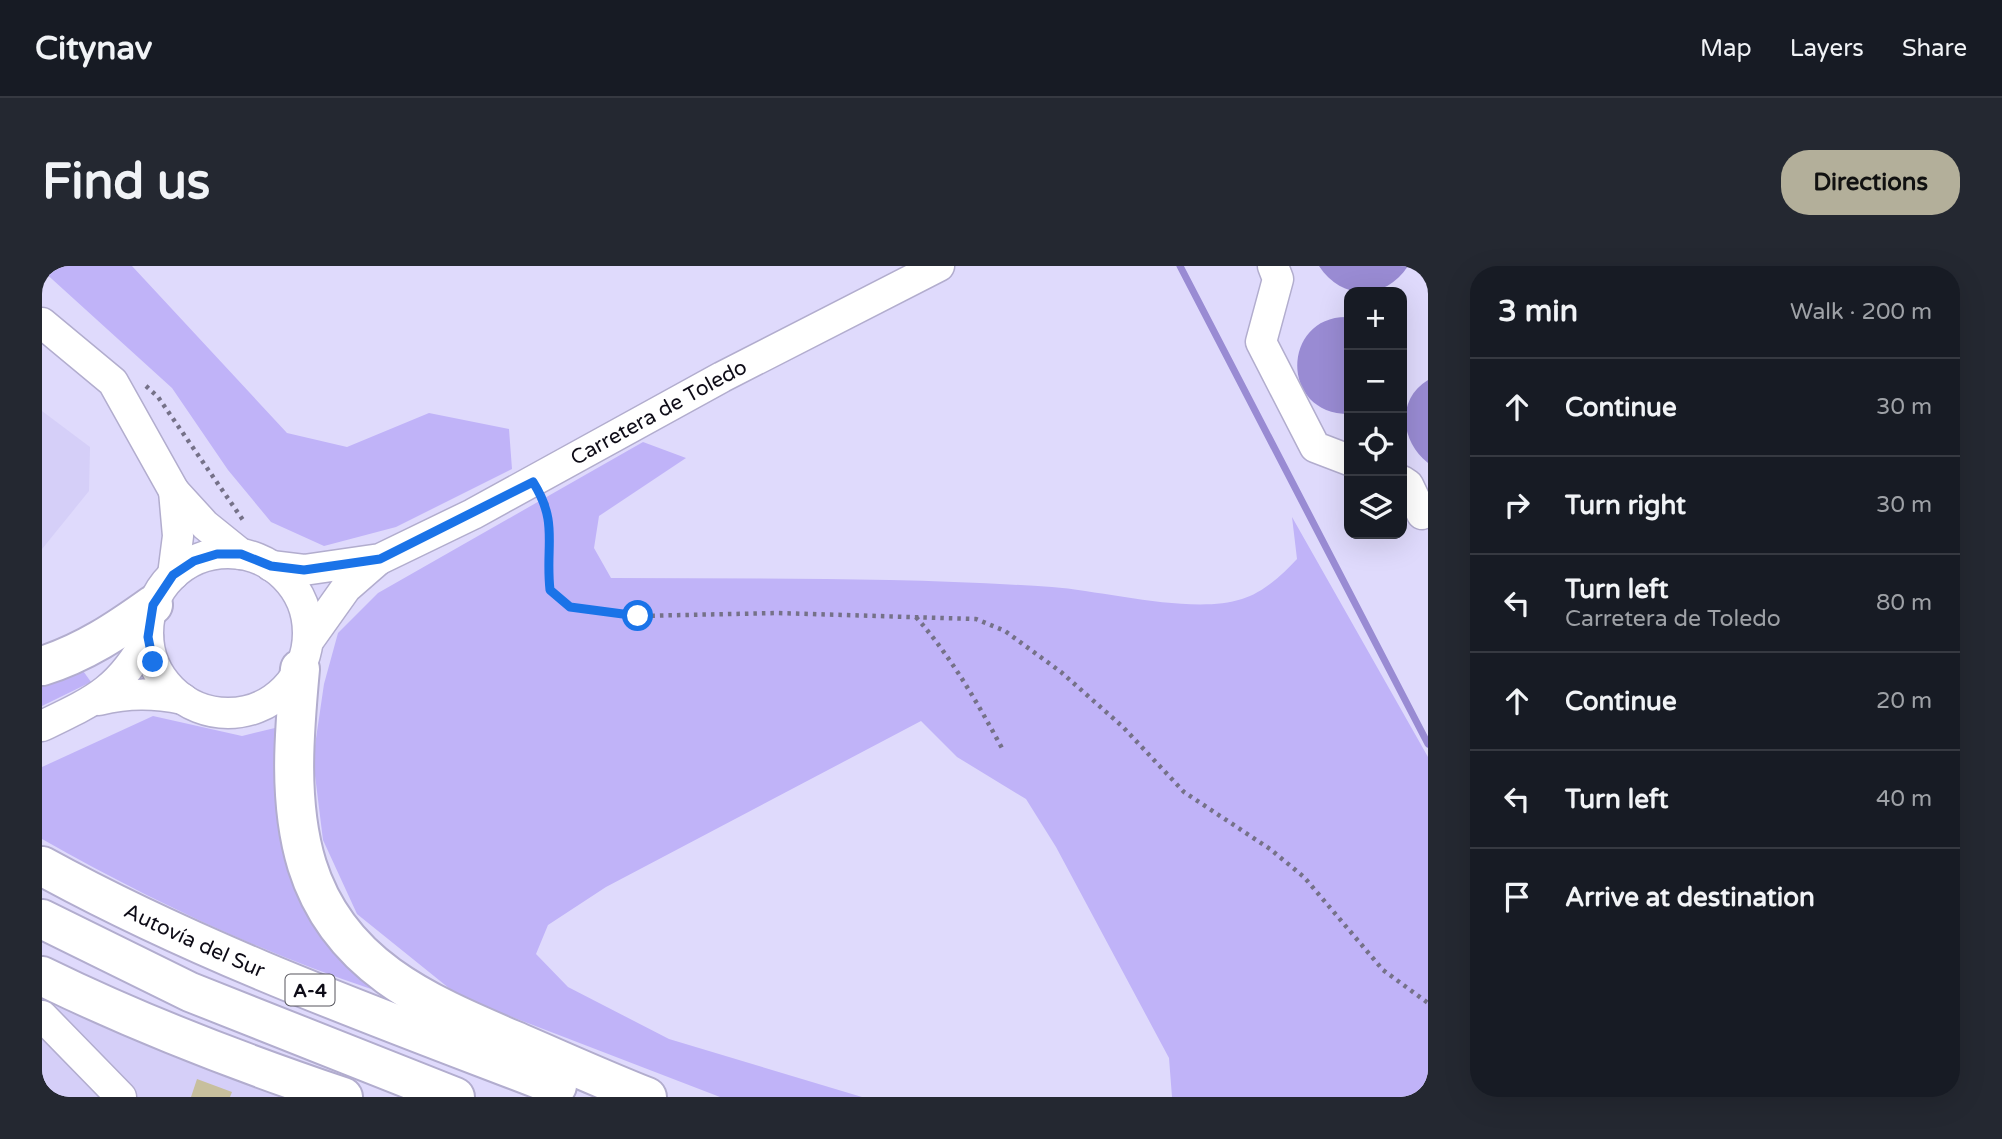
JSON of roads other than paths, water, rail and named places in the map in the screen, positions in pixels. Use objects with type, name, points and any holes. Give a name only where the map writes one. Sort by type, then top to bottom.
[{"type":"highway","points":[[42,666],[68,658],[158,606]]},
{"type":"highway","points":[[304,654],[295,722],[298,822],[307,865],[324,905],[350,944],[386,976],[439,1009],[647,1097]]},
{"type":"highway","name":"Autovía del Sur","points":[[42,866],[101,898],[207,948],[585,1097]]},
{"type":"highway","name":"A-4","points":[[42,919],[190,992],[455,1097]]},
{"type":"highway","points":[[42,975],[128,1018],[247,1065],[343,1097]]},
{"type":"street","name":"Carretera de Toledo","points":[[304,654],[346,588],[380,559],[533,482],[722,377],[939,266]]},
{"type":"street","points":[[1273,266],[1278,279],[1261,342],[1315,447],[1344,458]]},
{"type":"street","points":[[42,323],[113,382],[174,491],[205,525],[241,554],[271,566],[293,585],[306,611],[304,654],[287,688],[270,702],[249,711],[215,711],[183,699],[151,693],[128,693],[91,702]]},
{"type":"street","points":[[1407,484],[1426,517]]},
{"type":"street","points":[[174,491],[178,536],[158,606],[153,662],[165,682],[183,699]]},
{"type":"street","points":[[42,726],[91,702],[121,679],[158,606],[194,561],[217,554],[241,554]]},
{"type":"street","name":"Carretera de Toledo","points":[[271,566],[304,570],[380,559]]},
{"type":"street","points":[[42,1016],[121,1097]]},
{"type":"waterway","points":[[1180,266],[1428,744]]}]
